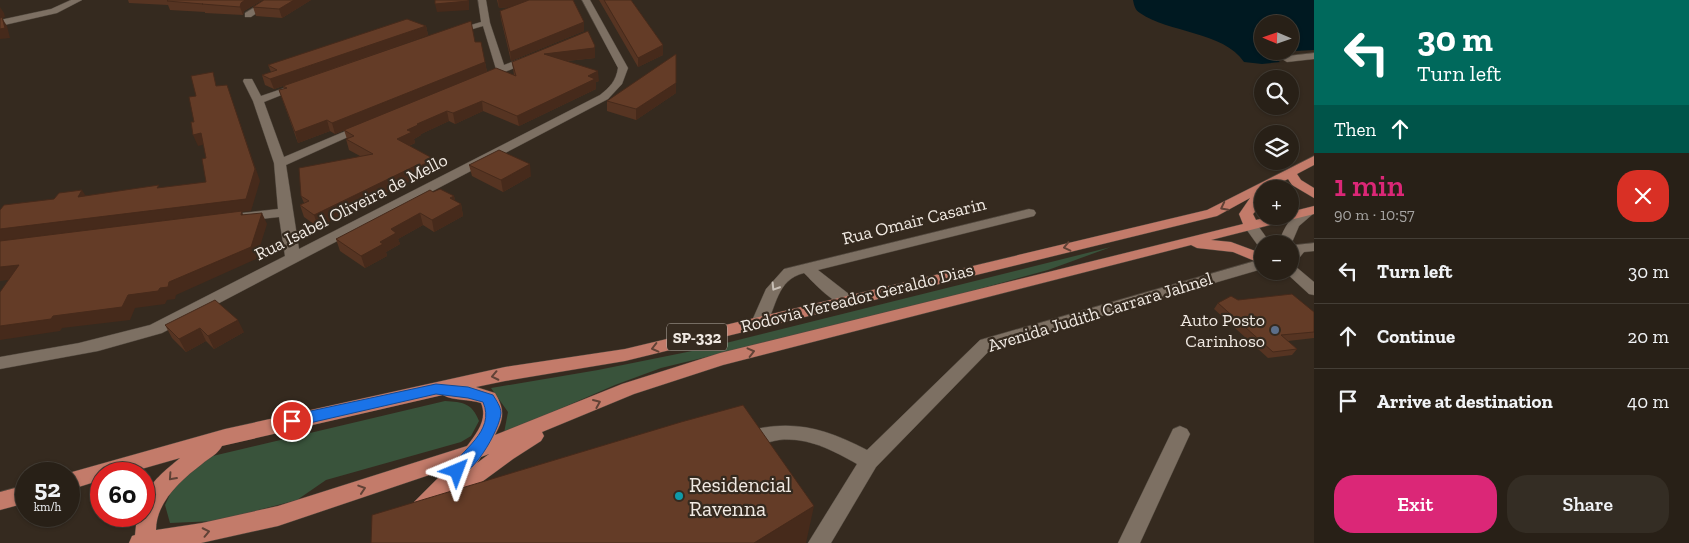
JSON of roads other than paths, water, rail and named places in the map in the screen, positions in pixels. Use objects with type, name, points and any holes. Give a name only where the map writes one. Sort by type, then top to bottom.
[{"type":"main road","name":"Rodovia Vereador Geraldo Dias","points":[[1275,180],[1314,160]]},
{"type":"main road","points":[[1290,172],[1296,182],[1314,194]]},
{"type":"main road","name":"Rodovia Vereador Geraldo Dias","points":[[80,478],[225,437],[505,374],[625,355],[848,302],[1212,213],[1254,191]]},
{"type":"main road","points":[[1251,226],[1246,214],[1254,204]]},
{"type":"main road","name":"Rodovia Vereador Geraldo Dias","points":[[140,543],[278,516],[476,451],[628,389],[720,359],[1311,211]]},
{"type":"main road","points":[[1178,243],[1229,245],[1254,255]]},
{"type":"main road","points":[[394,538],[476,451],[490,427],[494,411],[488,398],[468,392],[436,389]]},
{"type":"main road","points":[[394,538],[485,468],[567,415]]},
{"type":"main road","points":[[146,543],[147,519],[156,494],[184,464],[225,437]]},
{"type":"main road","points":[[0,501],[15,497]]},
{"type":"street","points":[[0,23],[54,11],[78,0]]},
{"type":"street","points":[[248,15],[272,0]]},
{"type":"street","points":[[482,0],[486,22],[501,70]]},
{"type":"street","name":"Rua Isabel Oliveira de Mello","points":[[0,363],[73,352],[117,342],[156,329],[604,97],[617,87],[622,78],[623,68],[598,31],[586,0]]},
{"type":"street","points":[[439,37],[486,22]]},
{"type":"street","points":[[473,82],[538,55]]},
{"type":"street","points":[[1299,58],[1314,56]]},
{"type":"street","points":[[248,82],[258,101],[280,163],[285,212],[293,258]]},
{"type":"street","points":[[258,101],[312,82]]},
{"type":"street","points":[[280,163],[372,124]]},
{"type":"street","points":[[1289,235],[1293,224],[1311,211]]},
{"type":"street","points":[[226,220],[285,212]]},
{"type":"street","name":"Rua Omair Casarin","points":[[759,322],[768,299],[780,279],[789,272],[1030,213]]},
{"type":"street","points":[[1251,226],[1258,235]]},
{"type":"street","points":[[1299,249],[1314,247]]},
{"type":"street","name":"Avenida Judith Carrara Jahnel","points":[[819,543],[869,461],[986,344],[1254,266]]},
{"type":"street","points":[[807,268],[831,290],[848,302]]},
{"type":"street","points":[[1299,277],[1314,290]]},
{"type":"street","points":[[728,444],[765,434],[794,431],[823,436],[869,461]]},
{"type":"street","points":[[1129,543],[1180,434]]},
{"type":"water","points":[[1133,0],[1314,0],[1314,50],[1299,51],[1299,15],[1254,15],[1254,60],[1277,60],[1280,62],[1262,64],[1244,62],[1235,52],[1223,44],[1152,20],[1138,12]]},
{"type":"place","name":"Auto Posto Carinhoso","points":[[1275,330]]},
{"type":"place","name":"Residencial Ravenna","points":[[679,496]]}]
